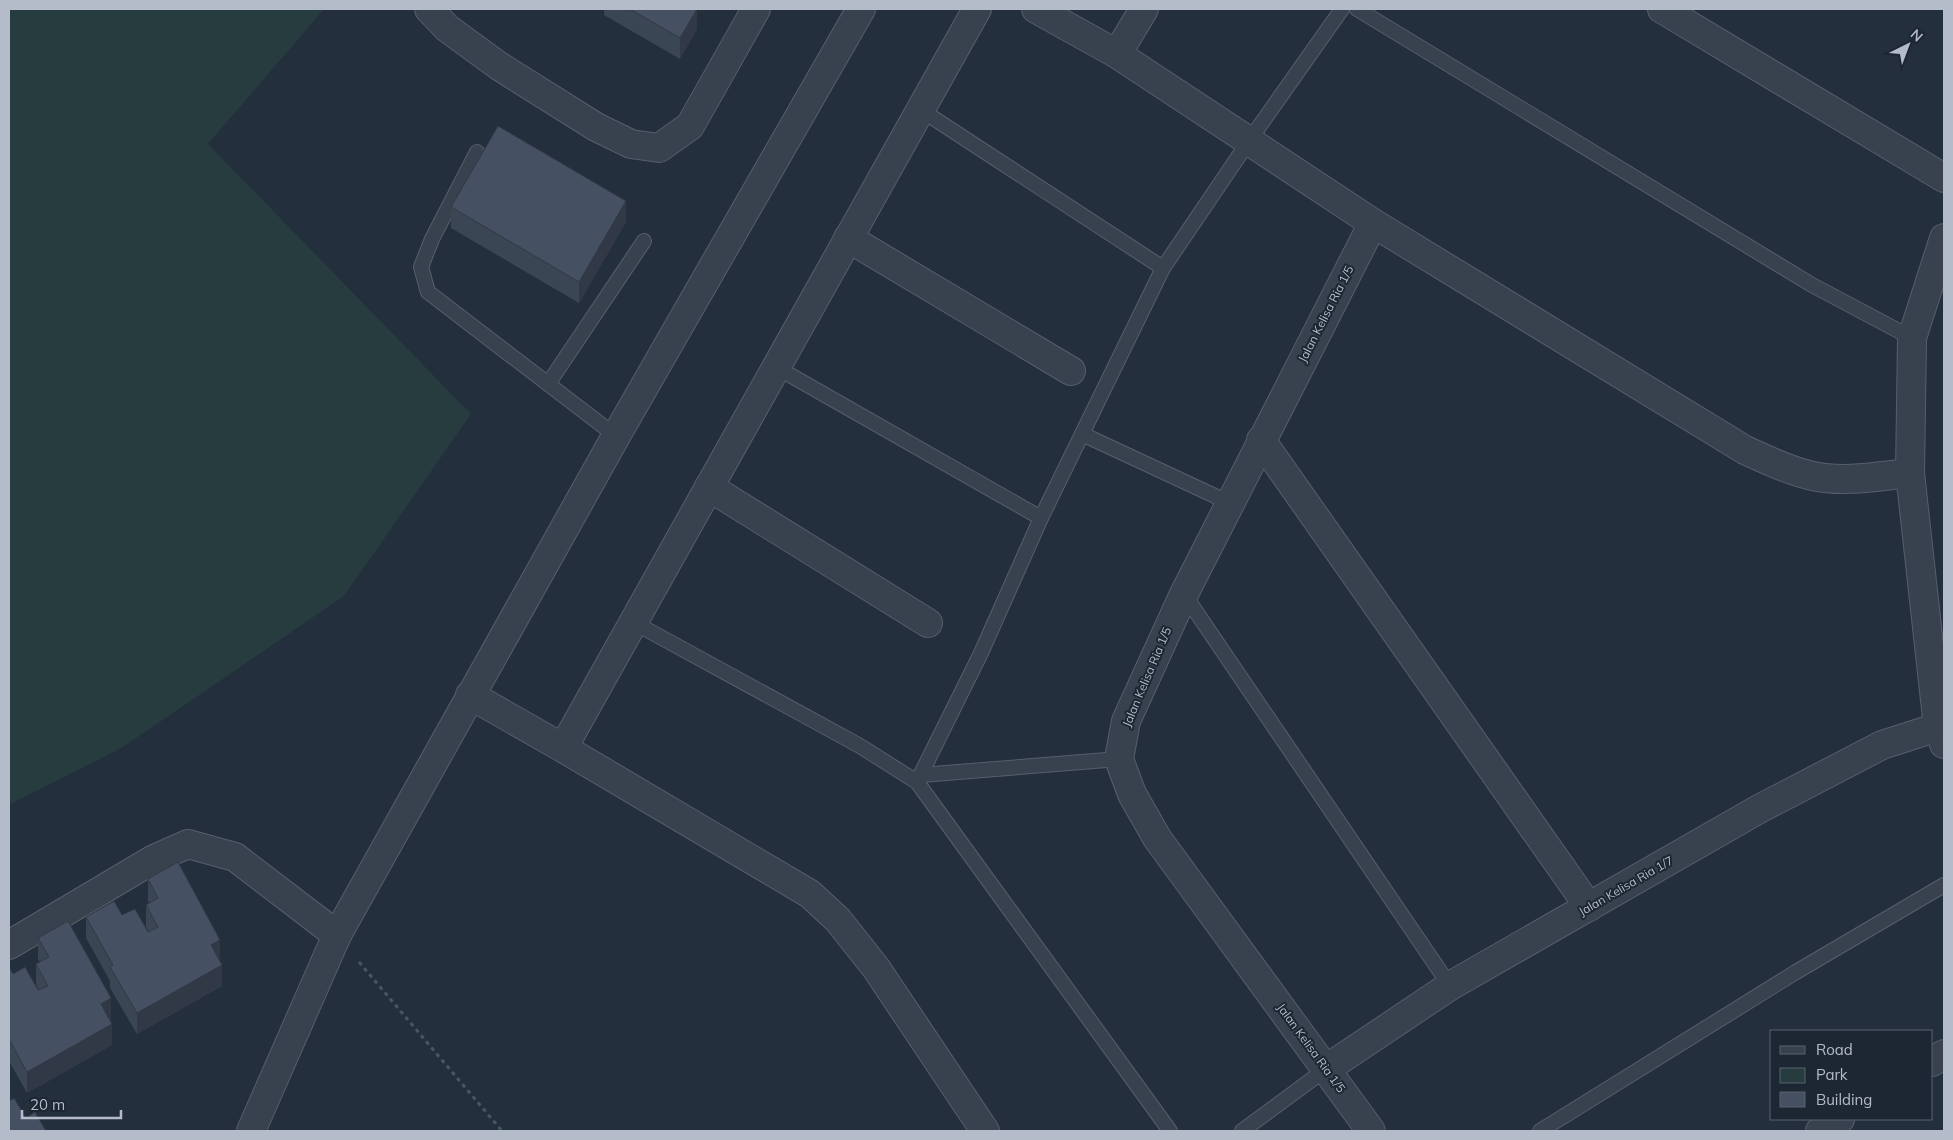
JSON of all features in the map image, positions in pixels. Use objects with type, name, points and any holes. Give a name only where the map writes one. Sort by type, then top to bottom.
[{"type":"street","points":[[429,9],[447,28],[499,66],[596,127],[631,144],[659,148],[690,126],[756,9]]},
{"type":"street","points":[[251,1131],[337,935],[616,436],[861,9]]},
{"type":"street","points":[[563,748],[977,9]]},
{"type":"street","points":[[1036,9],[1117,54],[1373,223],[1745,450],[1775,464],[1814,476],[1853,479],[1910,473]]},
{"type":"street","points":[[1117,54],[1144,9]]},
{"type":"street","points":[[1662,9],[1944,178]]},
{"type":"street","name":"Jalan Kelisa Ria 1/5","points":[[1371,1131],[1157,838],[1132,794],[1119,759],[1126,721],[1184,594],[1373,223]]},
{"type":"street","points":[[848,238],[1071,371]]},
{"type":"street","points":[[1942,733],[1910,473],[1912,338],[1944,238]]},
{"type":"street","points":[[1261,440],[1589,907]]},
{"type":"street","points":[[708,487],[928,623]]},
{"type":"street","points":[[470,695],[810,894],[838,920],[876,968],[985,1131]]},
{"type":"street","name":"Jalan Kelisa Ria 1/7","points":[[1326,1069],[1450,986],[1759,809],[1882,745],[1942,733]]},
{"type":"street","points":[[9,945],[154,858],[188,844],[235,857],[337,935]]},
{"type":"street","points":[[1933,1061],[1944,1054]]},
{"type":"street","points":[[1820,1131],[1838,1120]]},
{"type":"lane","points":[[919,778],[981,653],[1041,518],[1163,268],[1342,9]]},
{"type":"lane","points":[[1357,9],[1812,285],[1912,338]]},
{"type":"lane","points":[[920,110],[1163,268]]},
{"type":"lane","points":[[477,152],[432,239],[421,267],[428,292],[616,436]]},
{"type":"lane","points":[[548,384],[644,241]]},
{"type":"lane","points":[[776,367],[1041,518]]},
{"type":"lane","points":[[1082,434],[1230,503]]},
{"type":"lane","points":[[1184,594],[1450,986]]},
{"type":"lane","points":[[632,622],[919,778],[1170,1131]]},
{"type":"lane","points":[[919,778],[1119,759]]},
{"type":"lane","points":[[1540,1131],[1796,972],[1944,885]]},
{"type":"lane","points":[[1242,1131],[1326,1069]]},
{"type":"path","points":[[337,935],[502,1131]]},
{"type":"green space","points":[[9,9],[324,9],[208,144],[471,414],[344,596],[123,747],[9,805]]},
{"type":"building","points":[[630,9],[697,9],[680,38]]},
{"type":"building","points":[[498,126],[626,201],[579,282],[451,207]]},
{"type":"building","points":[[178,862],[220,940],[211,945],[222,965],[137,1013],[110,967],[113,965],[86,917],[114,901],[122,915],[135,909],[148,932],[158,927],[146,905],[158,898],[148,879]]},
{"type":"building","points":[[68,921],[111,998],[101,1004],[112,1024],[27,1072],[9,1039],[9,967],[13,974],[25,967],[38,990],[48,986],[36,964],[49,957],[38,938]]},
{"type":"building","points":[[14,1098],[26,1118],[35,1112],[46,1131],[9,1131],[9,1101]]}]
